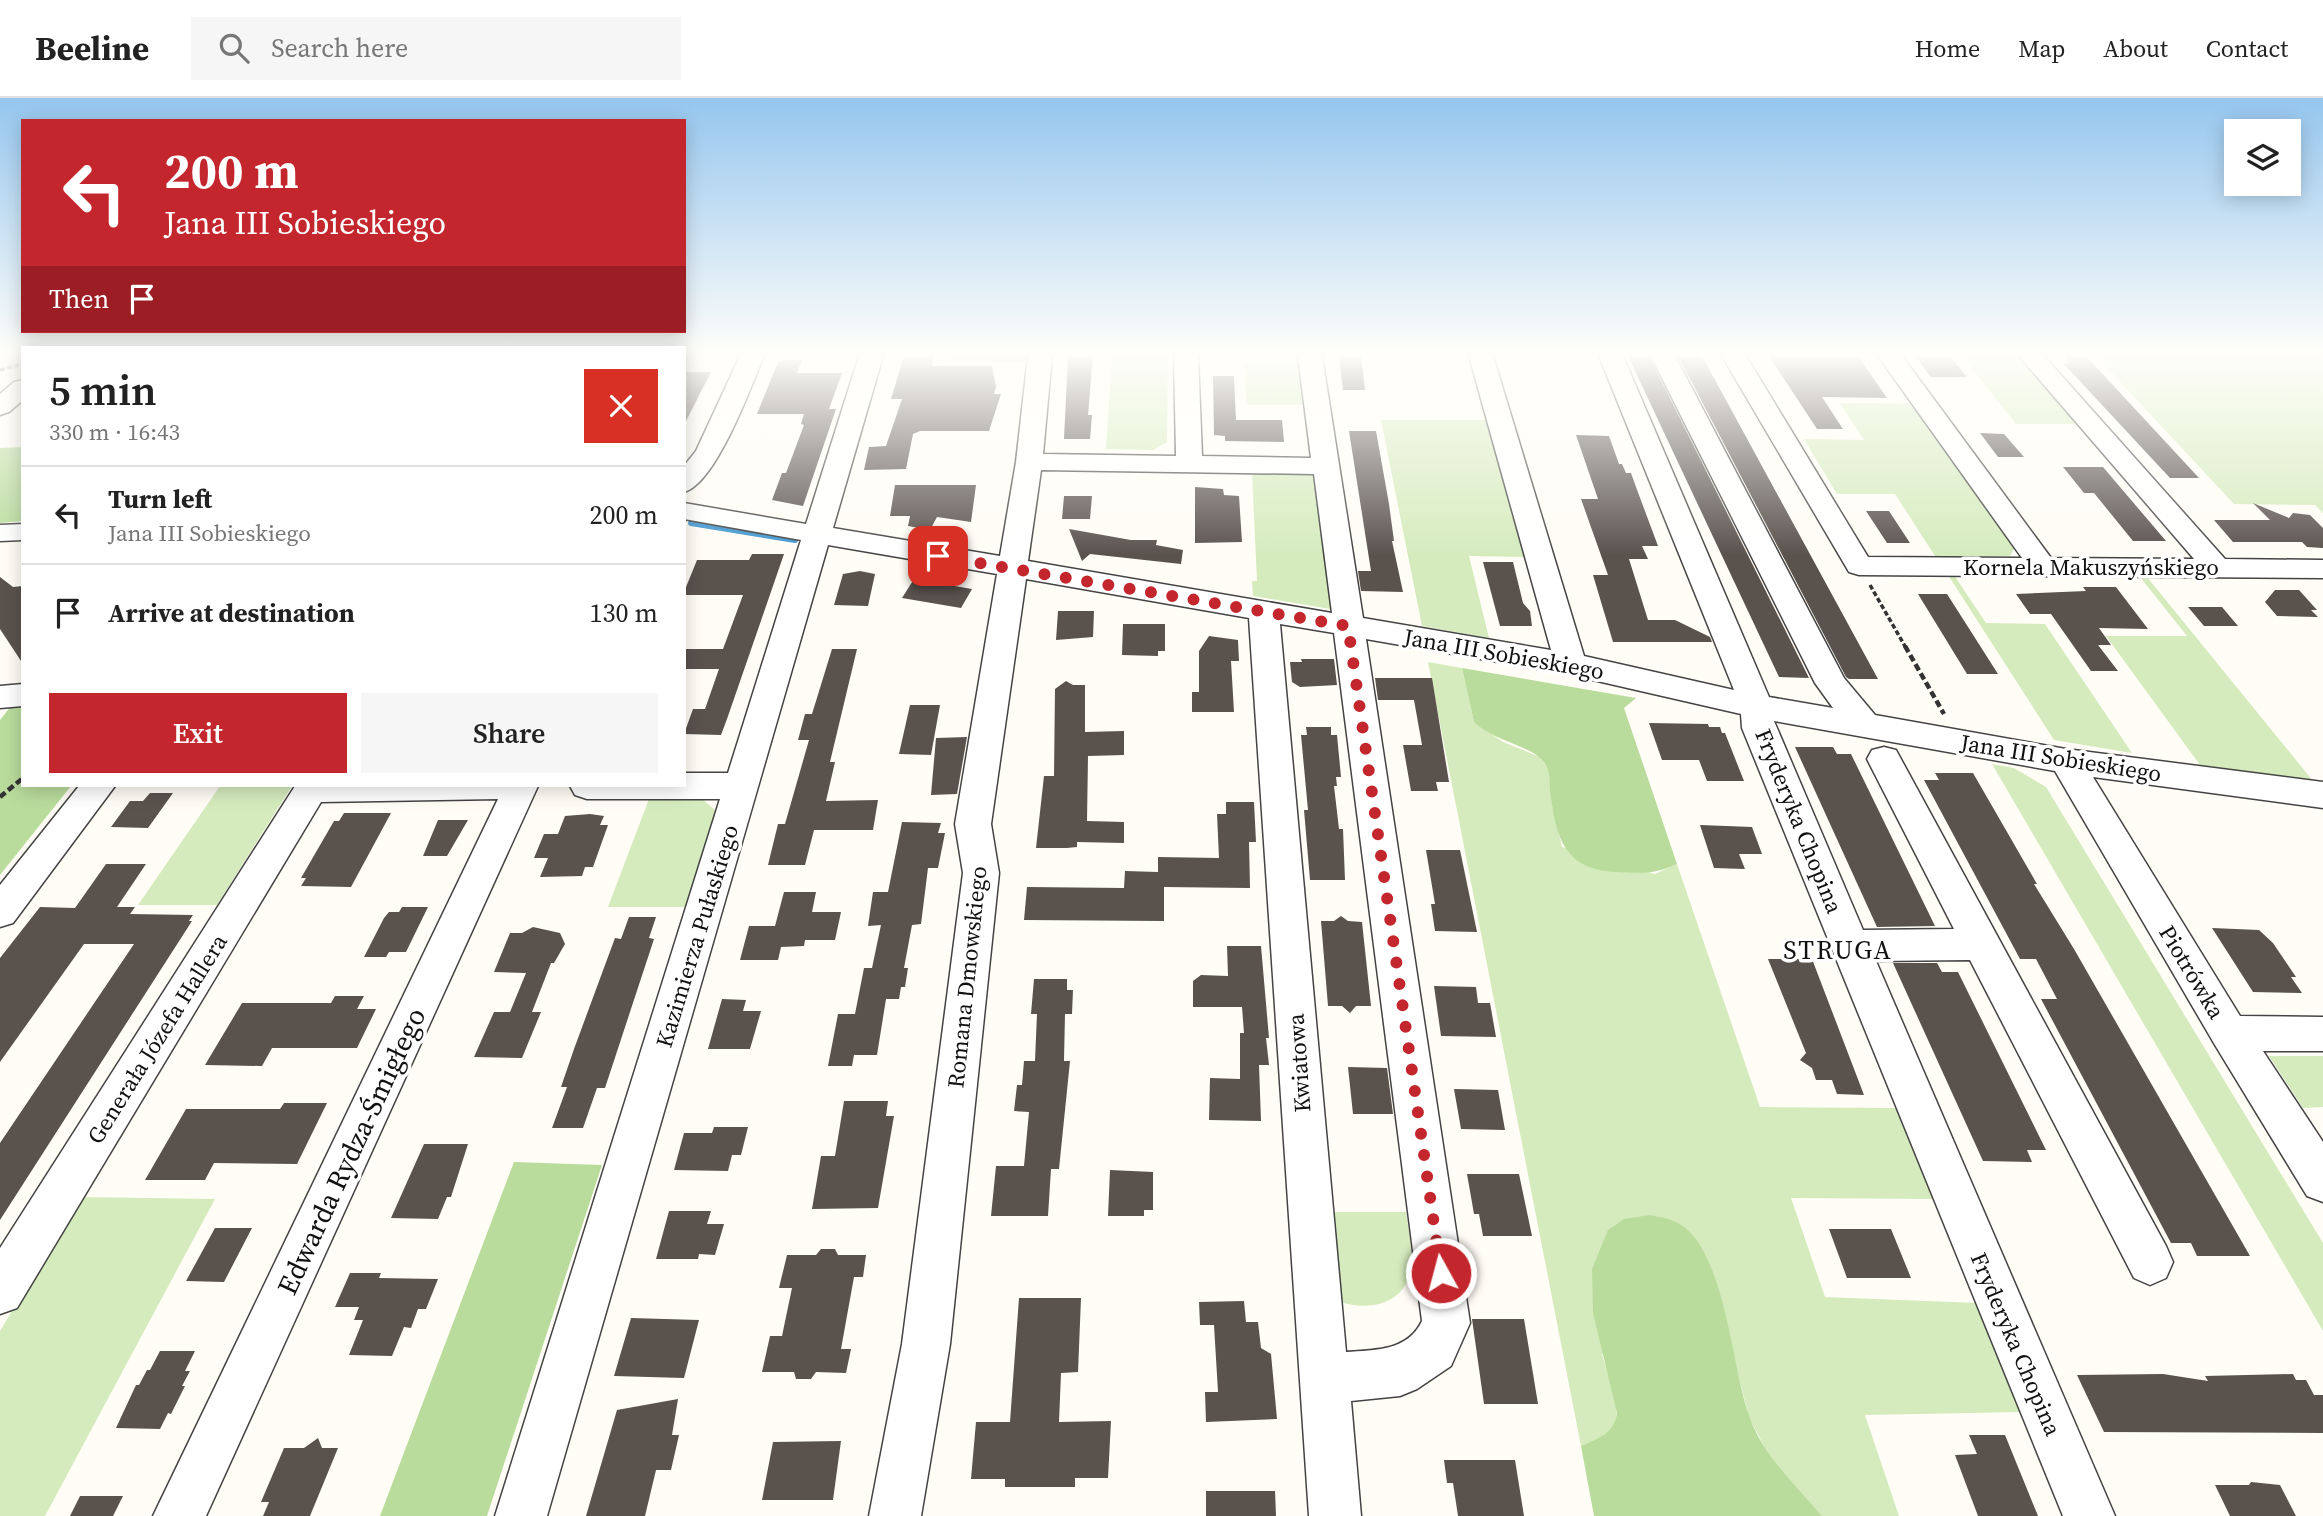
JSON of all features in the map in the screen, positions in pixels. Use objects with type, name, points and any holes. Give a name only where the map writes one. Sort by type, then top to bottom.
[{"type":"street","points":[[686,481],[708,453],[722,422]]},
{"type":"street","name":"Kazimierza Pułaskiego","points":[[521,1516],[851,422]]},
{"type":"street","name":"Romana Dmowskiego","points":[[895,1516],[926,1345],[981,873],[973,824],[1033,422]]},
{"type":"street","points":[[1188,422],[1189,463]]},
{"type":"street","points":[[1319,422],[1438,1248],[1446,1323],[1434,1349],[1401,1372],[1324,1380]]},
{"type":"street","points":[[1500,422],[1571,664]]},
{"type":"street","name":"Fryderyka Chopina","points":[[1638,422],[1756,706],[1759,728],[2089,1516]]},
{"type":"street","points":[[1697,422],[1830,683],[1875,742],[2150,1262]]},
{"type":"street","points":[[1773,422],[1859,566]]},
{"type":"street","points":[[1938,422],[2042,566]]},
{"type":"street","points":[[2089,422],[2217,568]]},
{"type":"street","points":[[1029,461],[1325,466]]},
{"type":"street","name":"Jana III Sobieskiego","points":[[686,511],[1571,664],[1756,706],[1875,742],[1960,743],[2066,761],[2323,795]]},
{"type":"street","points":[[0,533],[21,532]]},
{"type":"street","name":"Kornela Makuszyńskiego","points":[[1859,566],[2323,569]]},
{"type":"street","name":"Kwiatowa","points":[[1264,610],[1335,1516]]},
{"type":"street","points":[[0,697],[21,695]]},
{"type":"street","name":"Piotrówka","points":[[2066,761],[2229,1033],[2323,1181]]},
{"type":"street","points":[[686,786],[742,786]]},
{"type":"street","points":[[0,912],[97,787]]},
{"type":"street","points":[[312,788],[410,787]]},
{"type":"street","name":"Edwarda Rydza-Śmigłego","points":[[179,1516],[521,787]]},
{"type":"street","name":"Generała Józefa Hallera","points":[[0,1291],[312,788]]},
{"type":"street","points":[[1849,946],[1981,944]]},
{"type":"street","points":[[2229,1033],[2323,1034]]},
{"type":"path","points":[[1859,566],[1960,743]]},
{"type":"path","points":[[0,797],[21,780]]},
{"type":"green space","points":[[1108,422],[1167,422],[1167,442],[1153,450],[1106,449]]},
{"type":"green space","points":[[1381,422],[1490,422],[1529,557],[1469,556],[1489,638],[1422,626]]},
{"type":"green space","points":[[1852,422],[1929,422],[2017,544],[2010,556],[1935,556],[1895,494],[1837,494],[1804,439],[1864,440]]},
{"type":"green space","points":[[2015,422],[2078,424],[2016,424]]},
{"type":"green space","points":[[2158,422],[2323,422],[2323,513],[2315,505],[2234,504]]},
{"type":"green space","points":[[21,447],[21,521],[0,523],[0,448]]},
{"type":"green space","points":[[1252,473],[1314,475],[1319,480],[1334,601],[1330,609],[1253,596],[1252,581],[1257,581]]},
{"type":"green space","points":[[1948,575],[1954,575],[1986,623],[2045,624],[2132,753],[2054,740]]},
{"type":"green space","points":[[2140,577],[2147,577],[2313,781],[2200,765],[2106,636],[2187,636]]},
{"type":"green space","points":[[1428,662],[1462,668],[1474,722],[1503,742],[1540,757],[1549,770],[1552,805],[1562,847],[1655,874],[1677,864],[1760,1107],[1898,1108],[1935,1199],[1791,1198],[1825,1297],[1978,1303],[2023,1412],[1865,1415],[1899,1516],[1822,1516],[1770,1458],[1749,1417],[1711,1269],[1602,1354],[1615,1396],[1616,1418],[1607,1434],[1581,1446]]},
{"type":"green space","points":[[1462,668],[1636,698],[1624,708],[1677,864],[1654,872],[1615,872],[1598,870],[1573,857],[1559,836],[1546,765],[1530,751],[1482,729],[1474,722]]},
{"type":"green space","points":[[21,700],[21,787],[70,787],[0,875],[0,720],[15,701]]},
{"type":"green space","points":[[1992,764],[2014,768],[2046,787],[2323,1243],[2323,1331]]},
{"type":"green space","points":[[219,787],[291,787],[217,905],[138,905]]},
{"type":"green space","points":[[701,798],[716,811],[686,907],[608,907],[649,799]]},
{"type":"green space","points":[[2269,1056],[2323,1056],[2323,1107],[2303,1108]]},
{"type":"green space","points":[[514,1162],[602,1165],[487,1516],[380,1516]]},
{"type":"green space","points":[[80,1197],[215,1199],[45,1516],[0,1516],[0,1331]]},
{"type":"green space","points":[[1320,1212],[1406,1212],[1411,1266],[1408,1279],[1394,1297],[1384,1302],[1362,1306],[1337,1301]]},
{"type":"green space","points":[[1650,1215],[1676,1222],[1693,1235],[1706,1256],[1725,1311],[1743,1396],[1756,1432],[1781,1470],[1822,1516],[1594,1516],[1581,1446],[1609,1431],[1617,1413],[1593,1313],[1592,1269],[1608,1230],[1624,1219]]},
{"type":"building","points":[[832,422],[803,506],[772,500],[782,473],[786,473],[804,425],[801,424]]},
{"type":"building","points":[[894,422],[992,422],[989,431],[920,431],[913,434],[906,469],[864,470],[869,447],[886,446]]},
{"type":"building","points":[[1065,422],[1091,422],[1090,439],[1064,439]]},
{"type":"building","points":[[1214,422],[1282,422],[1284,442],[1225,441],[1225,436],[1214,435]]},
{"type":"building","points":[[1659,422],[1682,422],[1809,678],[1779,677]]},
{"type":"building","points":[[1713,422],[1738,422],[1878,679],[1846,677]]},
{"type":"building","points":[[1813,422],[1839,422],[1843,429],[1817,429]]},
{"type":"building","points":[[2118,422],[2147,422],[2199,478],[2170,478]]},
{"type":"building","points":[[1349,431],[1376,431],[1389,504],[1392,541],[1403,592],[1361,591],[1358,571],[1371,571]]},
{"type":"building","points":[[1980,433],[2004,434],[2024,457],[1998,457]]},
{"type":"building","points":[[1576,435],[1609,436],[1619,464],[1622,464],[1626,473],[1631,473],[1658,546],[1642,546],[1648,559],[1629,559],[1648,620],[1675,620],[1710,637],[1712,642],[1613,642],[1593,575],[1608,575],[1581,499],[1598,499]]},
{"type":"building","points":[[2063,467],[2103,467],[2166,541],[2133,541],[2094,493],[2084,493]]},
{"type":"building","points":[[895,485],[976,485],[971,522],[937,517],[930,530],[908,526],[910,516],[890,516]]},
{"type":"building","points":[[1195,487],[1223,489],[1224,495],[1239,496],[1242,542],[1195,543]]},
{"type":"building","points":[[1064,496],[1092,496],[1090,519],[1062,519]]},
{"type":"building","points":[[2253,503],[2289,518],[2293,513],[2310,515],[2323,528],[2323,548],[2307,547],[2302,542],[2233,542],[2214,520],[2270,520]]},
{"type":"building","points":[[1866,511],[1889,511],[1910,543],[1887,543]]},
{"type":"building","points":[[1069,529],[1131,540],[1157,540],[1156,545],[1183,550],[1181,564],[1090,554],[1082,561]]},
{"type":"building","points":[[752,554],[784,554],[721,735],[686,734],[693,709],[705,709],[719,669],[686,669],[686,649],[723,649],[743,595],[686,595],[686,587],[697,560],[749,560]]},
{"type":"building","points":[[1483,562],[1513,562],[1523,603],[1530,611],[1532,626],[1500,626]]},
{"type":"building","points":[[860,571],[875,574],[868,606],[834,605],[843,574]]},
{"type":"building","points":[[0,577],[13,587],[21,586],[21,661],[0,629]]},
{"type":"building","points":[[914,579],[972,589],[961,608],[902,598]]},
{"type":"building","points":[[2083,587],[2116,587],[2148,629],[2099,628],[2111,645],[2098,645],[2118,671],[2091,671],[2051,614],[2030,614],[2016,594],[2086,591]]},
{"type":"building","points":[[2275,590],[2299,590],[2317,610],[2311,610],[2318,617],[2277,616],[2265,602]]},
{"type":"building","points":[[1918,594],[1947,594],[1998,674],[1967,674]]},
{"type":"building","points":[[2188,607],[2222,607],[2238,626],[2204,626]]},
{"type":"building","points":[[1058,611],[1094,611],[1093,637],[1056,640]]},
{"type":"building","points":[[1123,624],[1165,624],[1165,651],[1158,651],[1158,656],[1122,655]]},
{"type":"building","points":[[1209,636],[1238,640],[1239,661],[1231,661],[1234,712],[1192,712],[1192,692],[1199,692],[1199,651]]},
{"type":"building","points":[[832,649],[857,649],[830,762],[835,762],[826,801],[878,800],[873,830],[814,830],[805,865],[768,865],[778,824],[785,824],[809,740],[798,740],[805,714],[812,714]]},
{"type":"building","points":[[1301,659],[1334,659],[1337,685],[1300,687],[1292,682],[1290,662],[1302,662]]},
{"type":"building","points":[[1375,678],[1432,678],[1449,782],[1436,782],[1438,791],[1411,791],[1403,745],[1422,745],[1414,700],[1378,700]]},
{"type":"building","points":[[1066,681],[1073,685],[1085,685],[1085,732],[1124,731],[1124,755],[1088,756],[1087,821],[1124,822],[1124,843],[1077,842],[1077,847],[1036,848],[1044,776],[1054,776],[1055,689]]},
{"type":"building","points":[[910,705],[940,705],[931,755],[899,754]]},
{"type":"building","points":[[1649,723],[1708,724],[1709,727],[1720,727],[1722,733],[1725,733],[1744,781],[1707,781],[1699,760],[1662,760]]},
{"type":"building","points":[[1306,727],[1331,727],[1331,735],[1337,735],[1341,777],[1336,777],[1337,786],[1334,786],[1339,829],[1343,829],[1345,880],[1310,880],[1304,810],[1308,810],[1301,735],[1307,735]]},
{"type":"building","points":[[967,737],[957,794],[931,795],[936,738]]},
{"type":"building","points":[[1795,747],[1833,747],[1837,754],[1851,754],[1935,926],[1877,927]]},
{"type":"building","points":[[1935,773],[1973,773],[2037,884],[2034,884],[2250,1256],[2197,1256],[2191,1243],[2171,1243],[2041,999],[2057,999],[2036,959],[2020,959],[1924,780],[1939,780]]},
{"type":"building","points":[[150,793],[173,793],[148,828],[111,827],[130,801],[143,801]]},
{"type":"building","points":[[1226,802],[1254,802],[1256,842],[1249,842],[1250,888],[1164,887],[1164,921],[1024,920],[1027,887],[1124,888],[1125,871],[1158,872],[1158,857],[1219,858],[1217,814],[1226,814]]},
{"type":"building","points":[[344,813],[391,813],[351,887],[301,886],[306,878],[301,878],[334,821],[339,821]]},
{"type":"building","points":[[565,816],[604,816],[600,825],[608,825],[593,867],[585,867],[582,876],[540,877],[548,858],[534,858],[544,834],[558,834]]},
{"type":"building","points":[[438,820],[468,820],[447,856],[423,856]]},
{"type":"building","points":[[902,822],[941,823],[938,833],[945,833],[938,868],[928,868],[921,924],[912,925],[904,968],[908,968],[905,987],[901,987],[899,999],[886,999],[877,1055],[854,1055],[852,1066],[828,1066],[838,1014],[855,1014],[864,968],[872,968],[881,925],[868,926],[873,892],[888,892]]},
{"type":"building","points":[[1700,825],[1752,827],[1762,854],[1739,854],[1745,869],[1714,868]]},
{"type":"building","points":[[1426,850],[1460,850],[1477,932],[1435,931],[1431,904],[1435,904]]},
{"type":"building","points":[[106,864],[146,864],[117,907],[135,907],[130,914],[193,915],[189,921],[192,921],[0,1220],[0,1143],[134,944],[84,944],[0,1062],[0,958],[40,907],[75,908]]},
{"type":"building","points":[[784,892],[816,892],[812,912],[841,912],[835,940],[805,940],[804,946],[781,947],[778,960],[740,960],[749,926],[775,926]]},
{"type":"building","points":[[402,907],[428,907],[406,952],[389,952],[386,957],[364,957],[384,918],[389,912],[399,912]]},
{"type":"building","points":[[1341,916],[1348,921],[1362,922],[1371,1006],[1356,1006],[1350,1013],[1342,1006],[1328,1006],[1321,921],[1334,921]]},
{"type":"building","points":[[629,917],[656,917],[649,938],[654,939],[605,1088],[597,1088],[583,1128],[552,1128],[567,1087],[561,1087],[574,1049],[615,938],[621,939]]},
{"type":"building","points":[[533,927],[560,933],[565,944],[554,963],[551,963],[532,1012],[541,1012],[522,1058],[474,1057],[494,1012],[510,1012],[526,973],[494,972],[510,933],[522,933]]},
{"type":"building","points":[[2212,928],[2259,930],[2273,943],[2296,977],[2291,977],[2302,993],[2253,992]]},
{"type":"building","points":[[1227,946],[1261,946],[1269,1065],[1259,1065],[1261,1121],[1209,1120],[1210,1078],[1240,1079],[1240,1033],[1244,1033],[1242,1007],[1193,1007],[1193,981],[1201,975],[1228,976]]},
{"type":"building","points":[[1768,959],[1812,959],[1864,1095],[1837,1094],[1832,1080],[1816,1080],[1812,1068],[1800,1060],[1806,1053]]},
{"type":"building","points":[[1893,963],[1937,963],[1942,972],[1958,972],[2046,1150],[2027,1150],[2032,1162],[1983,1161]]},
{"type":"building","points":[[1034,979],[1067,979],[1067,990],[1073,990],[1072,1014],[1065,1014],[1064,1061],[1070,1061],[1059,1169],[1051,1169],[1048,1216],[991,1216],[996,1166],[1024,1166],[1029,1112],[1014,1111],[1017,1085],[1022,1085],[1024,1061],[1035,1061],[1037,1014],[1031,1014]]},
{"type":"building","points":[[1434,986],[1476,987],[1478,1003],[1490,1003],[1496,1037],[1441,1036]]},
{"type":"building","points":[[335,996],[364,996],[357,1009],[376,1009],[357,1048],[272,1048],[262,1066],[205,1065],[242,1003],[331,1003]]},
{"type":"building","points":[[722,999],[746,1000],[743,1011],[761,1011],[750,1049],[708,1049]]},
{"type":"building","points":[[1348,1067],[1387,1068],[1393,1114],[1353,1114]]},
{"type":"building","points":[[1454,1089],[1498,1090],[1505,1130],[1461,1129]]},
{"type":"building","points":[[844,1101],[888,1101],[886,1116],[894,1116],[878,1208],[812,1209],[821,1156],[835,1156]]},
{"type":"building","points":[[284,1103],[327,1103],[297,1164],[214,1163],[205,1180],[145,1180],[186,1109],[280,1109]]},
{"type":"building","points":[[714,1127],[748,1127],[741,1155],[732,1155],[728,1171],[674,1170],[684,1133],[712,1133]]},
{"type":"building","points":[[424,1144],[468,1144],[451,1197],[447,1197],[438,1219],[391,1218]]},
{"type":"building","points":[[1110,1170],[1153,1172],[1153,1210],[1144,1210],[1144,1216],[1108,1216]]},
{"type":"building","points":[[1467,1174],[1519,1174],[1532,1236],[1483,1236],[1479,1214],[1474,1214]]},
{"type":"building","points":[[669,1211],[711,1211],[707,1224],[724,1224],[715,1255],[699,1254],[698,1259],[656,1259]]},
{"type":"building","points":[[215,1228],[252,1228],[224,1282],[186,1281]]},
{"type":"building","points":[[1829,1229],[1891,1229],[1911,1278],[1847,1278]]},
{"type":"building","points":[[821,1249],[835,1249],[838,1255],[866,1255],[863,1277],[854,1277],[841,1349],[851,1349],[846,1373],[816,1372],[811,1379],[796,1379],[794,1372],[762,1372],[770,1336],[782,1336],[792,1288],[779,1288],[787,1255],[816,1255]]},
{"type":"building","points":[[350,1273],[381,1273],[379,1278],[438,1279],[426,1309],[418,1309],[411,1328],[404,1327],[392,1356],[349,1355],[363,1320],[354,1320],[359,1307],[335,1307]]},
{"type":"building","points":[[1019,1298],[1081,1298],[1078,1372],[1061,1373],[1059,1422],[1111,1421],[1108,1478],[1075,1478],[1075,1487],[1005,1487],[1005,1479],[971,1479],[976,1422],[1010,1422]]},
{"type":"building","points":[[1244,1301],[1246,1322],[1258,1322],[1261,1348],[1271,1354],[1277,1419],[1206,1422],[1205,1392],[1218,1392],[1214,1325],[1200,1325],[1199,1302]]},
{"type":"building","points":[[631,1318],[699,1320],[684,1378],[614,1376]]},
{"type":"building","points":[[1472,1319],[1524,1319],[1538,1404],[1484,1404]]},
{"type":"building","points":[[160,1351],[195,1351],[185,1371],[190,1371],[182,1386],[185,1386],[171,1414],[168,1413],[160,1429],[116,1428],[136,1385],[139,1385],[147,1370],[150,1370]]},
{"type":"building","points":[[2163,1374],[2208,1381],[2205,1376],[2293,1374],[2296,1380],[2306,1380],[2314,1395],[2323,1395],[2323,1433],[2104,1432],[2077,1375]]},
{"type":"building","points":[[678,1399],[672,1435],[679,1435],[671,1470],[656,1470],[645,1516],[586,1516],[617,1410]]},
{"type":"building","points":[[1969,1435],[2005,1435],[2038,1516],[1978,1516],[1955,1455],[1977,1454]]},
{"type":"building","points":[[318,1438],[322,1448],[338,1448],[310,1516],[263,1516],[269,1502],[261,1502],[284,1448],[304,1448]]},
{"type":"building","points":[[841,1441],[833,1500],[762,1500],[773,1442]]},
{"type":"building","points":[[1444,1460],[1515,1460],[1524,1516],[1458,1516],[1453,1483],[1447,1483]]},
{"type":"building","points":[[2251,1482],[2280,1485],[2296,1516],[2230,1516],[2215,1485],[2249,1485]]},
{"type":"building","points":[[1206,1491],[1275,1491],[1276,1516],[1206,1516]]},
{"type":"building","points":[[80,1496],[123,1496],[113,1516],[70,1516]]},
{"type":"waterway","points":[[691,523],[795,540]]},
{"type":"district","name":"STRUGA","points":[[1838,950]]},
{"type":"route","points":[[938,556],[1348,626],[1441,1273]]}]
